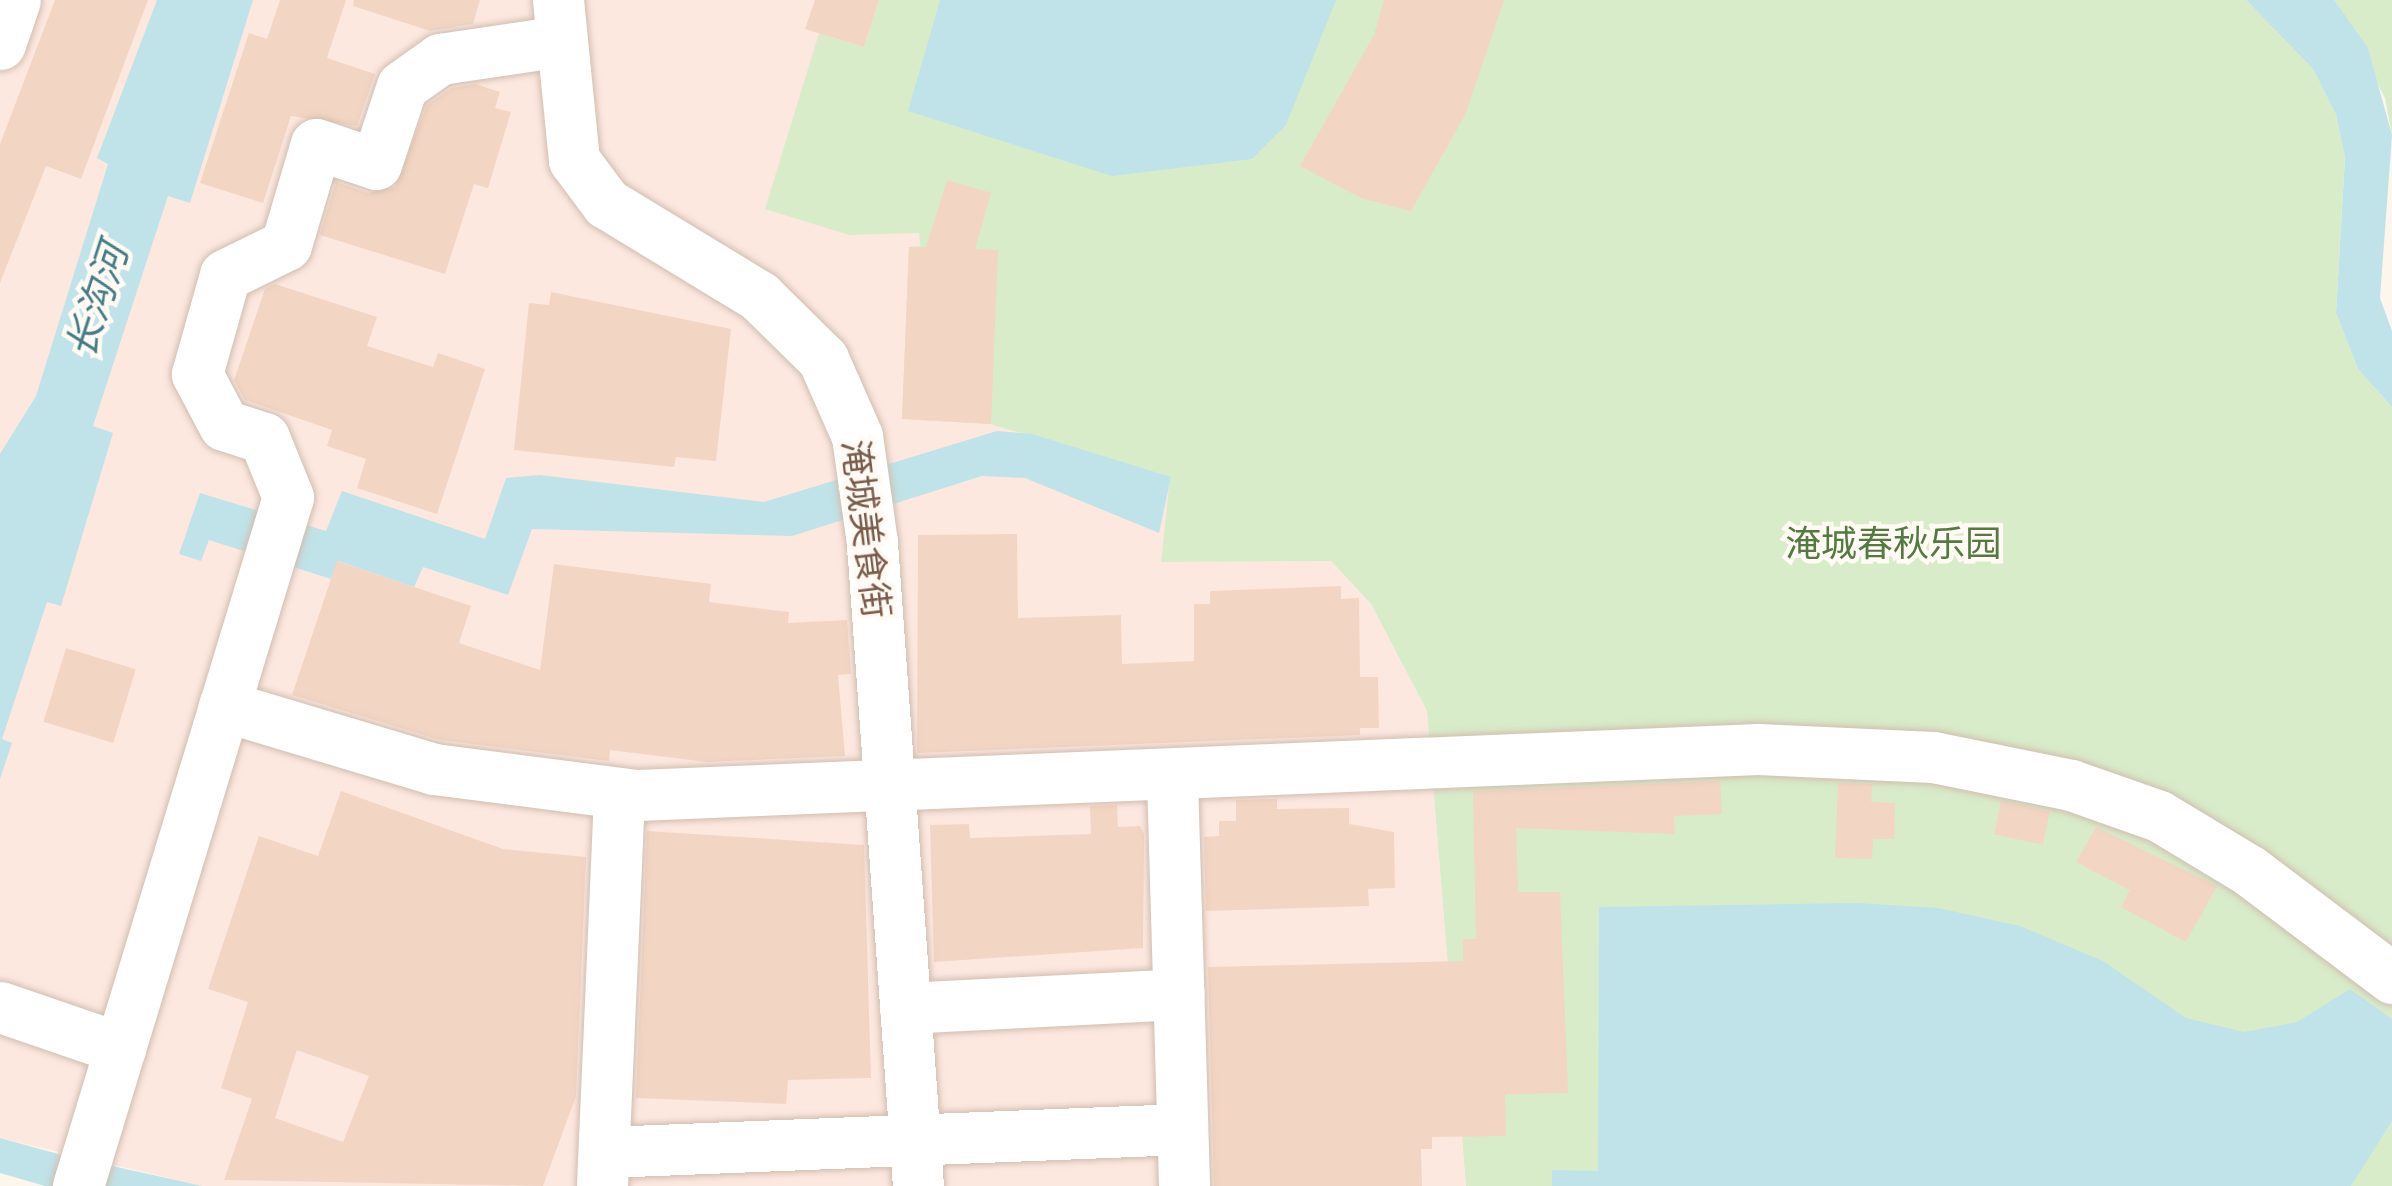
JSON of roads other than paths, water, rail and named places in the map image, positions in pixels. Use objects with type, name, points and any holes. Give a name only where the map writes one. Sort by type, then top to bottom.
[{"type":"lane","points":[[0,44],[15,0]]},
{"type":"lane","points":[[78,1186],[288,497],[264,438],[224,425],[196,374],[225,275],[286,245],[316,144],[376,164],[402,86],[440,59],[561,21]]},
{"type":"lane","name":"淹城美食街","points":[[561,21],[574,160],[606,202],[759,296],[823,359],[857,436],[916,1163]]},
{"type":"lane","points":[[224,706],[434,769],[619,793],[888,790],[1758,749],[1933,758],[2071,785],[2159,816],[2250,871],[2392,978]]},
{"type":"lane","points":[[1172,778],[1184,1186]]},
{"type":"lane","points":[[619,793],[604,1169],[916,1163],[1182,1129]]},
{"type":"lane","points":[[905,1007],[1179,994]]},
{"type":"lane","points":[[0,1007],[120,1048]]},
{"type":"water","name":"长沟河","points":[[157,0],[253,0],[190,203],[168,196],[93,426],[113,433],[61,606],[47,602],[2,739],[12,743],[0,779],[0,454],[36,396],[108,164],[97,158]]},
{"type":"water","points":[[940,0],[1336,0],[1286,125],[1252,159],[1112,176],[908,111]]},
{"type":"water","points":[[2246,0],[2334,0],[2368,48],[2392,135],[2380,298],[2392,331],[2392,407],[2358,369],[2336,313],[2345,157],[2336,115],[2313,69]]},
{"type":"water","points":[[997,431],[1032,434],[1171,477],[1159,533],[1025,478],[982,476],[792,536],[532,529],[508,595],[423,567],[414,587],[338,561],[331,579],[209,540],[201,561],[179,554],[200,493],[326,531],[342,491],[485,539],[506,478],[540,475],[764,502]]},
{"type":"water","points":[[1856,903],[1938,908],[2020,926],[2103,961],[2186,1018],[2244,1032],[2297,1022],[2350,989],[2392,1019],[2392,1121],[2351,1186],[1552,1186],[1552,1170],[1598,1171],[1599,907]]},
{"type":"water","points":[[0,1138],[203,1186],[45,1186],[0,1173]]},
{"type":"park label","name":"淹城春秋乐园","points":[[1893,545]]}]
